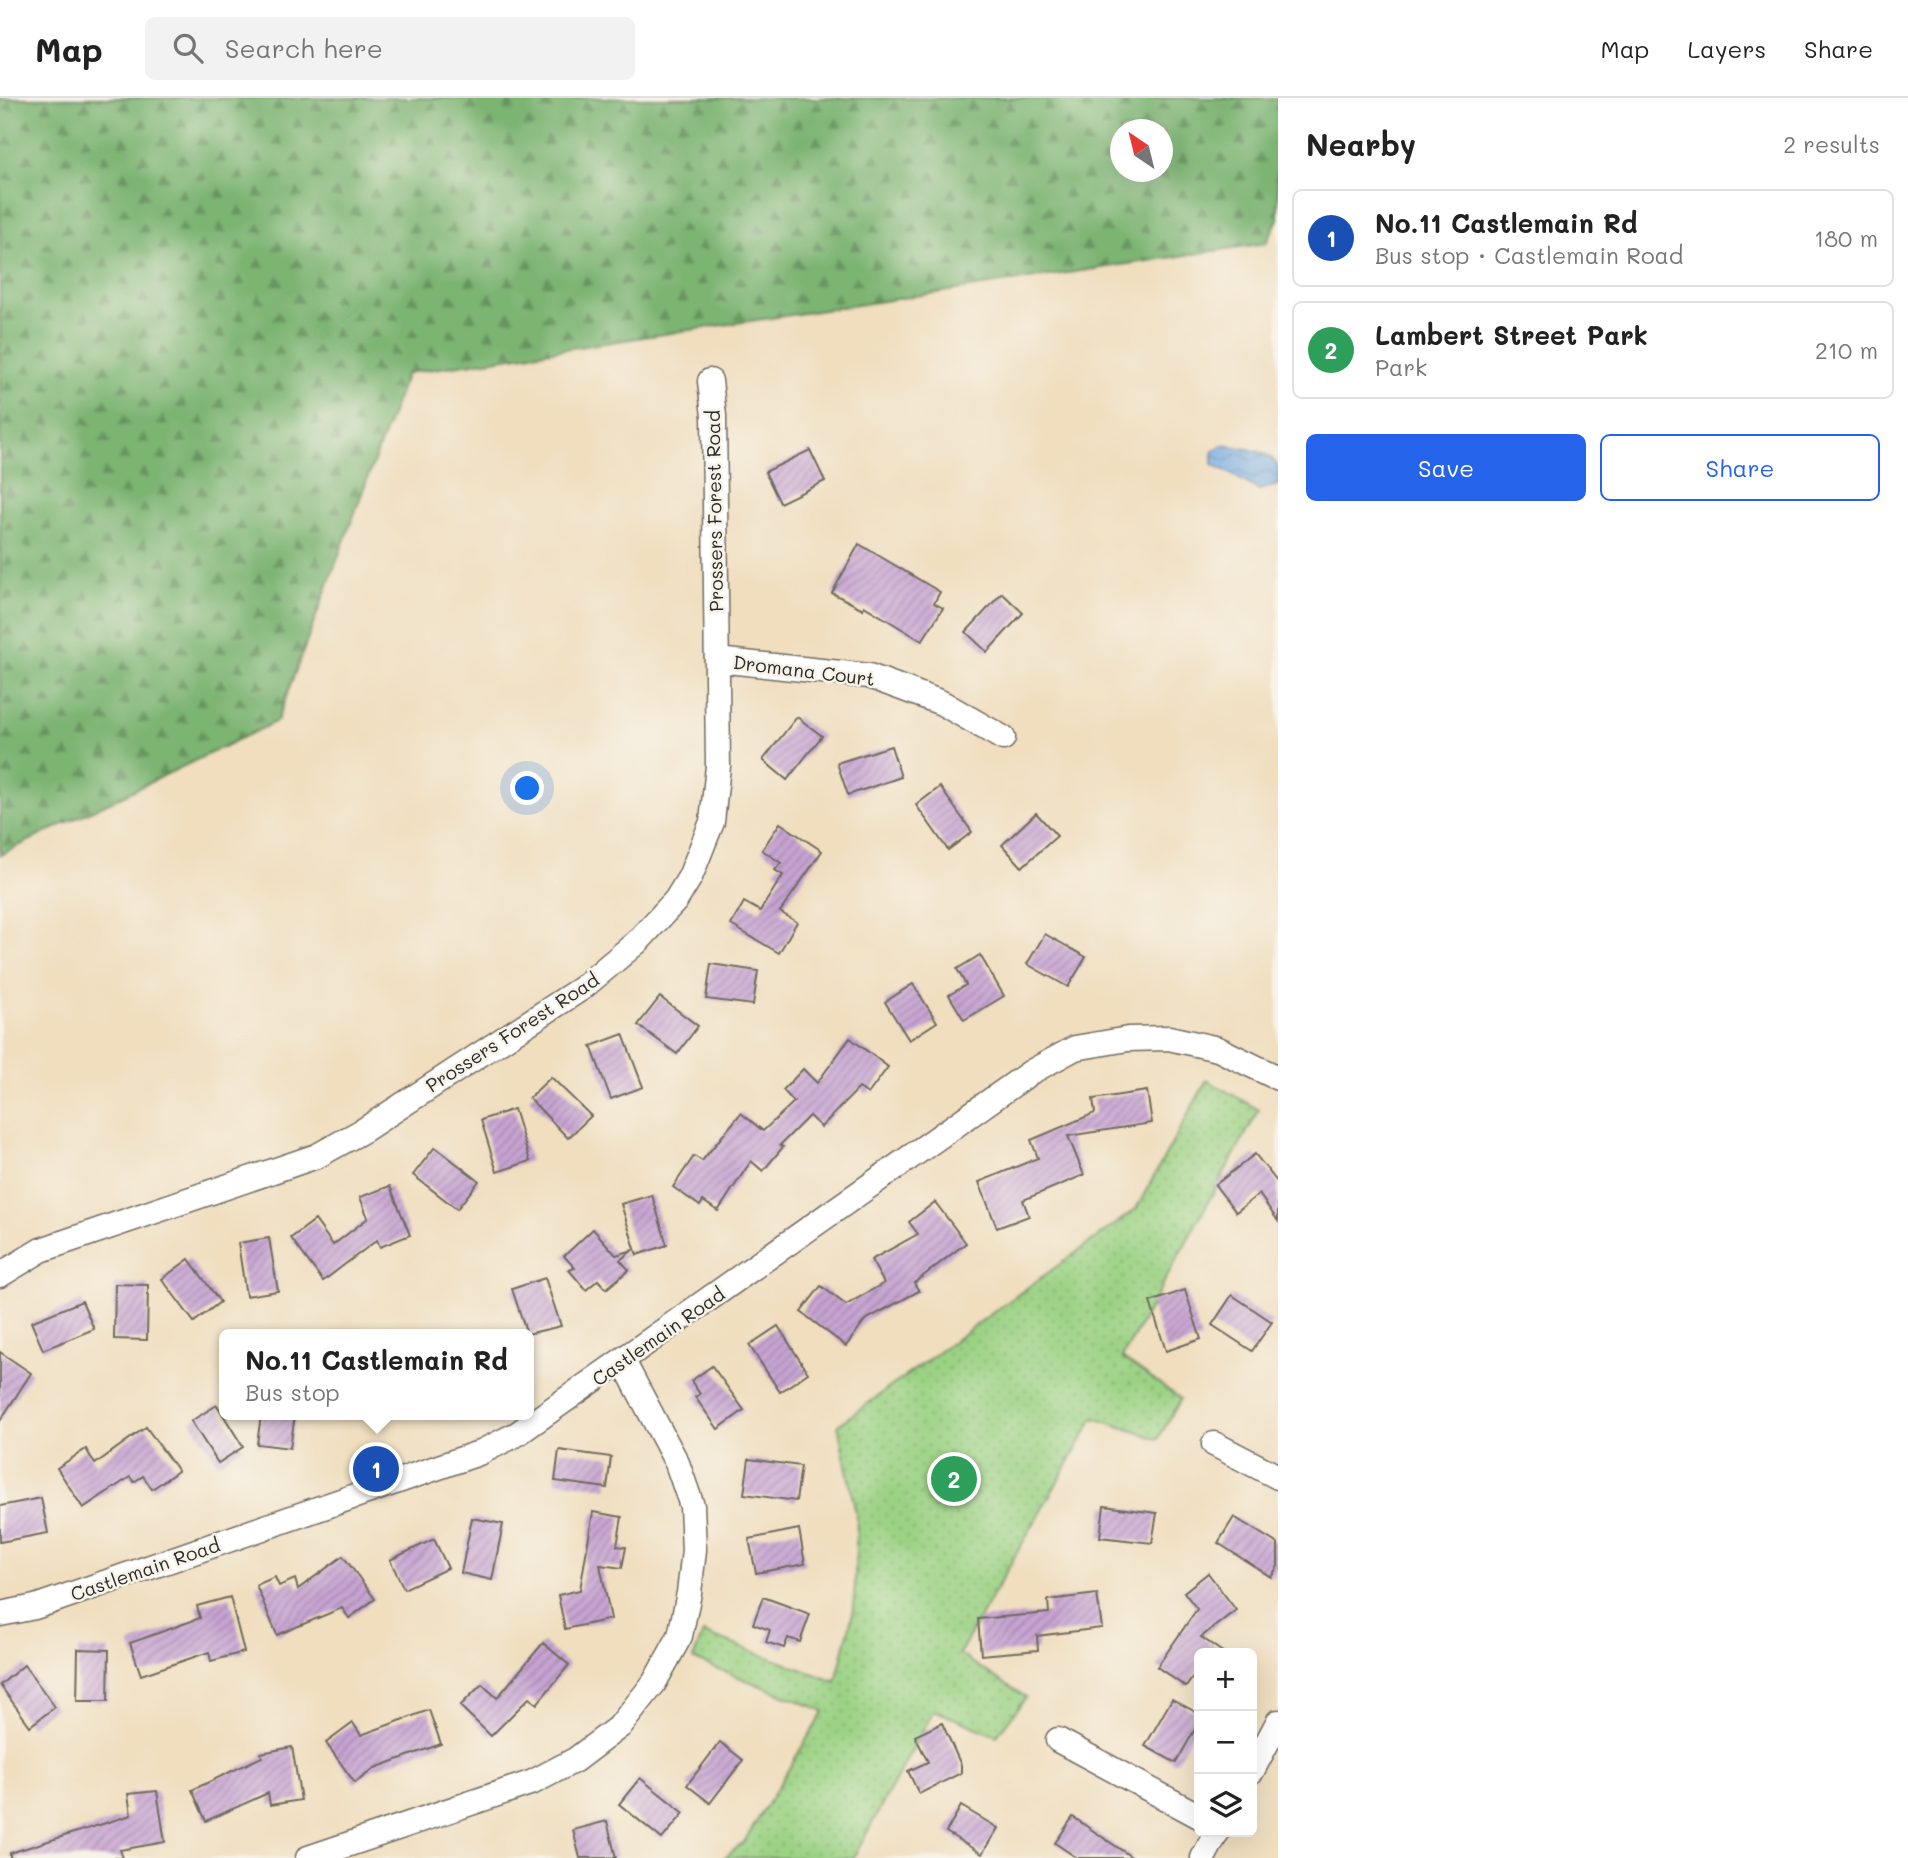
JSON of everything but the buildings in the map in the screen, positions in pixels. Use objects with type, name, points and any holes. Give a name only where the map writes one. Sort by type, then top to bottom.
[{"type":"street","name":"Prossers Forest Road","points":[[0,1275],[41,1250],[290,1167],[340,1144],[542,1016],[610,967],[676,900],[690,877],[708,832],[718,766],[714,416],[710,381]]},
{"type":"street","name":"Dromana Court","points":[[717,660],[880,679],[942,703],[1003,738]]},
{"type":"street","name":"Castlemain Road","points":[[0,1614],[35,1607],[479,1453],[517,1434],[1031,1072],[1075,1048],[1128,1039],[1169,1038],[1218,1049],[1278,1078]]},
{"type":"street","points":[[308,1858],[533,1782],[575,1760],[620,1726],[654,1683],[680,1636],[689,1593],[694,1550],[691,1506],[677,1463],[623,1361]]},
{"type":"street","points":[[1214,1444],[1278,1477]]},
{"type":"street","points":[[1257,1762],[1278,1722]]},
{"type":"street","points":[[1058,1740],[1194,1813]]},
{"type":"street","points":[[1203,1858],[1214,1837]]},
{"type":"green space","points":[[0,98],[1278,98],[1278,219],[1266,243],[407,373],[277,721],[0,855]]},
{"type":"green space","points":[[1207,1080],[1259,1110],[1122,1358],[1181,1399],[1158,1439],[1094,1418],[959,1654],[1026,1697],[997,1736],[934,1710],[853,1858],[724,1858],[744,1842],[824,1711],[693,1659],[703,1633],[836,1682],[854,1608],[857,1519],[838,1425],[1136,1209]]},
{"type":"water","points":[[1222,445],[1254,450],[1269,457],[1278,468],[1278,485],[1259,490],[1213,464],[1213,451]]},
{"type":"place","name":"No.11 Castlemain Rd","points":[[376,1469]]},
{"type":"place","name":"Lambert Street Park","points":[[954,1479]]}]
